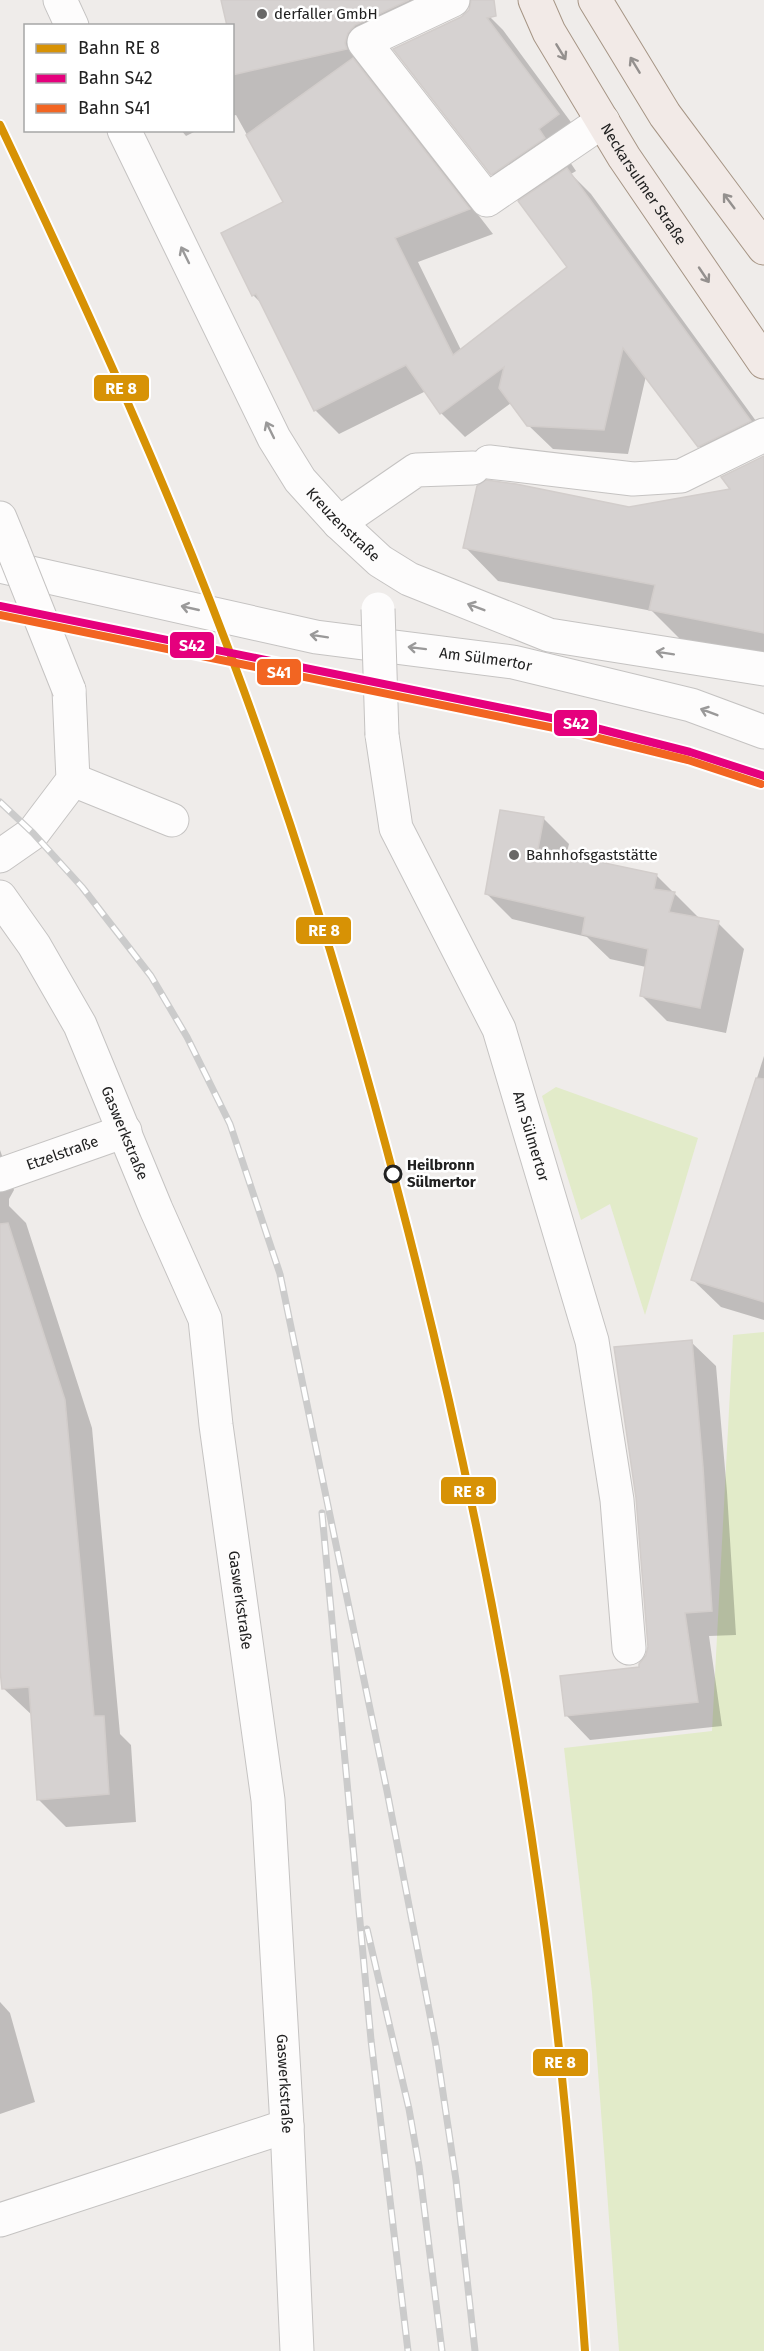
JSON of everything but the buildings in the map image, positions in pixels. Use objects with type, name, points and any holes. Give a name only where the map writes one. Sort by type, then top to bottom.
[{"type":"main road","name":"Neckarsulmer Straße","points":[[535,0],[549,32],[631,167],[764,362]]},
{"type":"main road","points":[[595,0],[665,115],[764,248]]},
{"type":"street","points":[[60,0],[71,24]]},
{"type":"street","points":[[453,0],[364,42],[487,200],[603,121]]},
{"type":"street","name":"Kreuzenstraße","points":[[125,132],[274,438],[300,480],[339,523],[380,561],[409,579],[549,635],[764,669]]},
{"type":"street","points":[[339,523],[416,470],[481,465],[633,478],[681,476],[764,435]]},
{"type":"street","points":[[0,856],[33,833],[73,780],[69,690],[4,544]]},
{"type":"street","name":"Am Sülmertor","points":[[4,544],[316,637],[513,662],[691,705],[764,732]]},
{"type":"street","name":"Am Sülmertor","points":[[380,561],[378,609],[382,735],[396,828],[499,1029],[592,1341],[617,1500],[629,1648]]},
{"type":"street","points":[[73,780],[172,820]]},
{"type":"street","name":"Gaswerkstraße","points":[[0,897],[34,945],[81,1025],[156,1209],[205,1319],[216,1425],[268,1800],[287,2126],[297,2351]]},
{"type":"street","name":"Etzelstraße","points":[[0,1175],[126,1131]]},
{"type":"street","points":[[0,2220],[287,2126]]},
{"type":"green space","points":[[556,1087],[698,1138],[645,1315],[610,1204],[581,1220],[542,1096]]},
{"type":"green space","points":[[764,1332],[764,2351],[619,2351],[592,1992],[564,1748],[712,1731],[733,1335]]},
{"type":"railway","points":[[0,802],[33,833],[82,887],[151,976],[187,1037],[230,1124],[280,1274],[387,1791],[436,2046],[456,2180],[475,2351]]},
{"type":"railway","points":[[322,1513],[371,2040],[408,2351]]},
{"type":"railway","points":[[367,1929],[409,2109],[419,2166],[442,2351]]},
{"type":"transit line","points":[[0,125],[129,405],[189,547],[244,691],[327,940],[398,1192],[441,1364],[479,1538],[526,1800],[547,1945],[560,2061],[585,2351]]},
{"type":"rail line","name":"S42","points":[[0,606],[576,723],[690,752],[764,776]]},
{"type":"rail line","name":"S41","points":[[0,615],[574,732],[688,760],[761,784]]},
{"type":"place","name":"derfaller GmbH","points":[[262,14]]},
{"type":"place","name":"Bahnhofsgaststätte","points":[[514,855]]},
{"type":"place","name":"Heilbronn Sülmertor","points":[[393,1174]]}]
